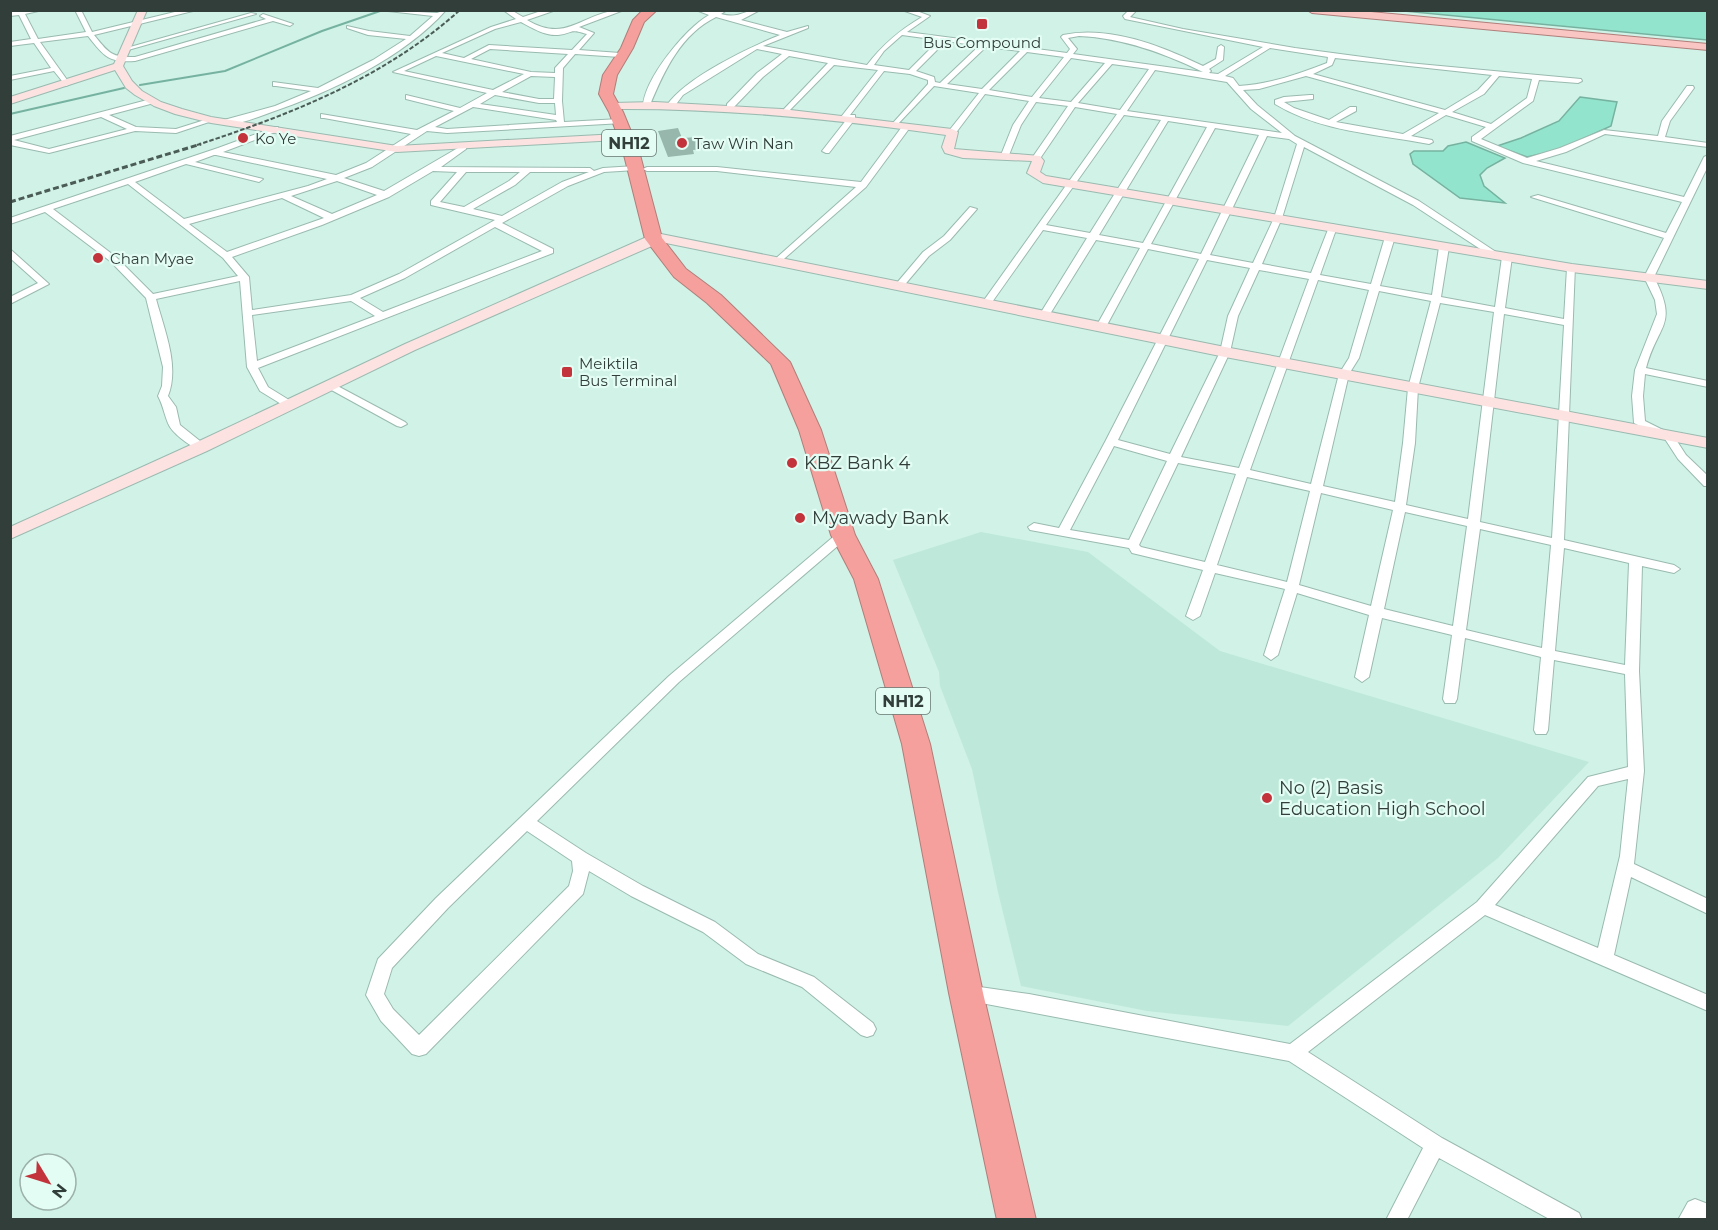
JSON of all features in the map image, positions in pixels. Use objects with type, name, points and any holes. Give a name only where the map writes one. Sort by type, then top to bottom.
[{"type":"highway","name":"NH12","points":[[631,137],[620,121],[616,82],[628,56],[624,52],[639,20],[651,10]]},
{"type":"highway","name":"NH12","points":[[635,32],[658,10]]},
{"type":"highway","name":"NH12","points":[[618,106],[641,168],[658,241],[680,273],[714,299],[780,362],[810,430],[843,535],[866,579],[916,744],[966,993],[1017,1220]]},
{"type":"main road","points":[[1312,10],[1707,47]]},
{"type":"street","points":[[10,14],[40,10]]},
{"type":"street","points":[[78,10],[90,33],[106,55],[135,59],[272,19]]},
{"type":"street","points":[[143,10],[121,58],[129,85],[151,101],[183,113],[211,120],[397,148],[464,147],[631,137]]},
{"type":"street","points":[[10,44],[136,25],[194,10]]},
{"type":"street","points":[[238,10],[290,24]]},
{"type":"street","points":[[382,10],[398,13],[442,13]]},
{"type":"street","points":[[506,10],[538,29],[557,33],[621,10]]},
{"type":"street","points":[[553,10],[493,28],[397,72],[539,101],[558,101]]},
{"type":"street","points":[[699,10],[785,34]]},
{"type":"street","points":[[646,105],[664,63],[696,26],[724,10]]},
{"type":"street","points":[[734,20],[758,10]]},
{"type":"street","points":[[870,66],[882,50],[901,33],[927,16],[905,10]]},
{"type":"street","points":[[1134,10],[1126,16],[1127,18],[1209,37],[1268,47],[1332,57],[1496,75],[1578,81]]},
{"type":"street","points":[[22,12],[35,40],[66,84]]},
{"type":"street","points":[[227,122],[293,102],[319,90],[388,54],[442,13]]},
{"type":"street","points":[[10,101],[66,84],[121,58],[253,14]]},
{"type":"street","points":[[349,27],[368,33],[411,38]]},
{"type":"street","points":[[671,105],[680,93],[756,47],[806,27]]},
{"type":"street","points":[[561,122],[558,101],[559,68],[591,33],[574,28]]},
{"type":"street","points":[[1005,155],[1010,134],[1033,99],[1074,49],[1065,36],[1080,32],[1157,48],[1230,80],[1254,107],[1292,138]]},
{"type":"street","points":[[901,33],[1218,76],[1268,47]]},
{"type":"street","points":[[911,72],[944,39]]},
{"type":"street","points":[[942,84],[984,45]]},
{"type":"street","points":[[465,60],[489,47],[570,54],[624,52]]},
{"type":"street","points":[[756,47],[833,62],[911,72],[931,79],[932,84]]},
{"type":"street","points":[[1204,69],[1219,60],[1221,47]]},
{"type":"street","points":[[1025,50],[984,91],[952,132],[948,147],[949,151],[963,154],[1036,158]]},
{"type":"street","points":[[435,54],[528,74],[559,75]]},
{"type":"street","points":[[730,106],[760,75],[787,54]]},
{"type":"street","points":[[1238,88],[1259,87],[1306,74],[1330,64],[1332,57]]},
{"type":"street","points":[[786,111],[833,62]]},
{"type":"street","points":[[1110,62],[1072,105],[1036,158],[1038,161],[1033,173],[1043,178],[1071,184],[1444,247],[1572,268],[1707,285]]},
{"type":"street","points":[[826,151],[883,68]]},
{"type":"street","points":[[987,303],[1153,68]]},
{"type":"street","points":[[10,78],[55,69]]},
{"type":"street","points":[[185,222],[284,196],[369,165],[418,133],[528,74]]},
{"type":"street","points":[[1306,74],[1368,93],[1446,112],[1492,127]]},
{"type":"street","points":[[1404,137],[1481,92],[1496,75]]},
{"type":"street","points":[[1536,78],[1530,99],[1475,139],[1526,161],[1685,200]]},
{"type":"street","points":[[276,84],[319,90]]},
{"type":"street","points":[[932,84],[1292,138],[1416,203],[1459,233],[1502,256]]},
{"type":"street","points":[[777,262],[863,185],[932,84]]},
{"type":"street","points":[[1661,139],[1666,121],[1690,88]]},
{"type":"street","points":[[409,97],[462,111]]},
{"type":"street","points":[[1310,97],[1284,99],[1278,102],[1291,110],[1330,123],[1429,142]]},
{"type":"street","points":[[10,141],[151,101]]},
{"type":"street","points":[[474,105],[561,122]]},
{"type":"street","points":[[618,106],[730,106],[849,117],[952,132]]},
{"type":"street","points":[[1330,123],[1353,109]]},
{"type":"street","points":[[104,115],[135,129]]},
{"type":"street","points":[[324,116],[418,133]]},
{"type":"street","points":[[1045,314],[1166,119]]},
{"type":"street","points":[[10,141],[50,151],[135,129],[176,131],[211,120]]},
{"type":"street","points":[[428,129],[447,131],[561,122],[620,121]]},
{"type":"street","points":[[1102,325],[1212,126]]},
{"type":"street","points":[[10,221],[214,153],[275,129]]},
{"type":"street","points":[[1526,161],[1563,150],[1604,132],[1707,145]]},
{"type":"street","points":[[1063,531],[1111,442],[1228,210],[1260,138],[1264,134]]},
{"type":"street","points":[[1133,545],[1225,352],[1227,330],[1243,288],[1258,266],[1278,219],[1302,142]]},
{"type":"street","points":[[226,256],[386,195],[433,169],[464,147]]},
{"type":"street","points":[[214,153],[337,178],[386,195]]},
{"type":"street","points":[[1649,278],[1707,157]]},
{"type":"street","points":[[186,162],[259,179]]},
{"type":"street","points":[[433,169],[717,169],[863,185]]},
{"type":"street","points":[[252,367],[550,251],[500,221],[434,203],[464,169]]},
{"type":"street","points":[[466,210],[512,183],[527,170]]},
{"type":"street","points":[[249,313],[353,298],[402,276],[565,184],[603,170]]},
{"type":"street","points":[[130,182],[148,198],[185,222],[226,256],[244,277],[252,367],[264,389],[290,405]]},
{"type":"street","points":[[284,196],[330,217]]},
{"type":"street","points":[[1535,197],[1670,237]]},
{"type":"street","points":[[47,209],[113,259],[151,297],[168,367],[167,386],[163,396],[170,407],[175,426],[201,447]]},
{"type":"street","points":[[899,286],[926,254],[947,238],[973,209]]},
{"type":"street","points":[[1040,227],[1205,255],[1569,323]]},
{"type":"street","points":[[1193,616],[1243,472],[1334,227]]},
{"type":"street","points":[[1271,655],[1292,587],[1344,374],[1354,358],[1390,237]]},
{"type":"street","points":[[10,534],[201,447],[410,346],[658,241],[777,262],[1102,325],[1225,352],[1707,443]]},
{"type":"street","points":[[1362,677],[1400,507],[1409,443],[1413,388],[1436,299],[1444,247]]},
{"type":"street","points":[[1450,699],[1474,524],[1493,354],[1501,310],[1502,256]]},
{"type":"street","points":[[10,301],[44,284],[13,258]]},
{"type":"street","points":[[1541,730],[1558,543],[1572,268]]},
{"type":"street","points":[[151,297],[244,277]]},
{"type":"street","points":[[1649,278],[1662,306],[1661,322],[1640,370],[1637,400],[1640,423],[1669,436],[1682,457],[1707,483]]},
{"type":"street","points":[[353,298],[382,316]]},
{"type":"street","points":[[1640,370],[1707,384]]},
{"type":"street","points":[[330,386],[401,424]]},
{"type":"street","points":[[1111,442],[1175,459],[1243,472],[1674,569]]},
{"type":"street","points":[[1034,527],[1133,545],[1137,550],[1292,587],[1376,612],[1547,654],[1632,671]]},
{"type":"street","points":[[580,858],[581,871],[577,889],[419,1048],[387,1015],[375,995],[384,964],[442,903],[674,679],[843,535]]},
{"type":"street","points":[[1604,958],[1626,867],[1636,771],[1632,671],[1636,561]]},
{"type":"street","points":[[1293,1053],[1483,907],[1593,781],[1636,771]]},
{"type":"street","points":[[527,823],[580,858],[637,891],[709,927],[752,959],[808,982],[867,1029]]},
{"type":"street","points":[[1626,867],[1707,907]]},
{"type":"street","points":[[1483,907],[1707,1003]]},
{"type":"street","points":[[966,993],[1029,1002],[1293,1053],[1435,1145],[1572,1220]]},
{"type":"street","points":[[1396,1220],[1435,1145]]},
{"type":"street","points":[[1688,1220],[1695,1209],[1707,1214]]},
{"type":"shaded area","points":[[1404,11],[1707,11],[1707,40]]},
{"type":"shaded area","points":[[1580,97],[1617,102],[1611,126],[1558,150],[1527,157],[1497,146],[1559,121]]},
{"type":"shaded area","points":[[1466,142],[1505,158],[1487,168],[1480,175],[1484,186],[1505,203],[1460,198],[1413,164],[1410,154],[1414,151],[1443,151],[1448,146]]},
{"type":"shaded area","name":"No (2) Basis Education High School","points":[[981,532],[1088,552],[1220,651],[1589,762],[1498,858],[1288,1026],[1147,1011],[1021,986],[972,769],[940,686],[939,672],[893,560]]},
{"type":"building","name":"Taw Win Nan","points":[[678,128],[682,138],[699,137],[704,149],[693,150],[694,154],[668,157],[658,131]]},
{"type":"waterway","points":[[140,85],[225,71],[322,31],[383,10]]},
{"type":"waterway","points":[[10,114],[124,88]]},
{"type":"railway","points":[[197,145],[302,107],[336,91],[400,55],[431,34],[460,10]]},
{"type":"railway","points":[[10,202],[201,144]]},
{"type":"place","name":"Bus Compound","points":[[982,24]]},
{"type":"place","name":"Ko Ye","points":[[243,138]]},
{"type":"place","name":"Taw Win Nan","points":[[682,143]]},
{"type":"place","name":"Chan Myae","points":[[98,258]]},
{"type":"place","name":"Meiktila Bus Terminal","points":[[567,372]]},
{"type":"place","name":"KBZ Bank 4","points":[[792,463]]},
{"type":"place","name":"Myawady Bank","points":[[800,518]]},
{"type":"place","name":"No (2) Basis Education High School","points":[[1267,798]]}]
